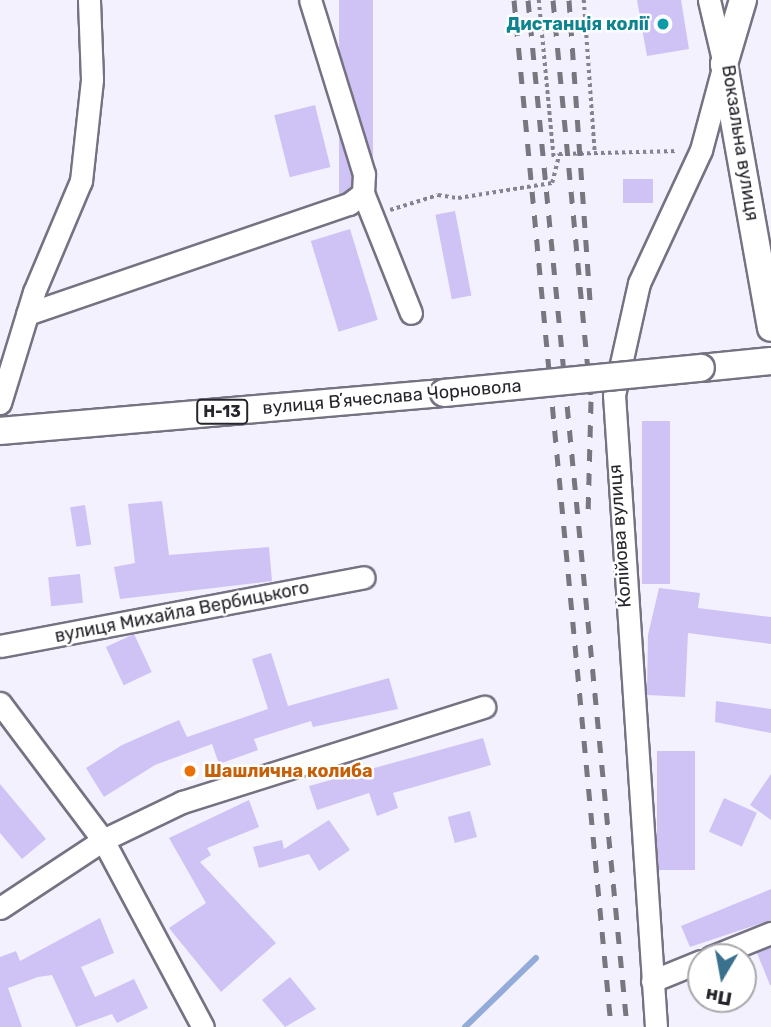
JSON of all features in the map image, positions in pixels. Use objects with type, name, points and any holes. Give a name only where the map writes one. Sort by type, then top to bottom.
[{"type":"main road","name":"Вокзальна вулиця","points":[[743,0],[723,64],[771,328]]},
{"type":"main road","name":"вулиця Вʼячеслава Чорновола","points":[[0,431],[444,393],[771,361]]},
{"type":"street","points":[[0,403],[27,314],[81,181],[92,79],[89,0]]},
{"type":"street","points":[[310,0],[364,174],[363,193],[411,313]]},
{"type":"street","points":[[709,0],[723,64]]},
{"type":"street","name":"Колійова вулиця","points":[[656,1027],[614,395],[639,283],[702,150],[723,64]]},
{"type":"street","points":[[27,314],[349,204],[363,193]]},
{"type":"street","name":"вулиця Михайла Вербицького","points":[[0,646],[365,578]]},
{"type":"street","points":[[0,704],[103,840],[203,1027]]},
{"type":"street","points":[[0,908],[103,840],[181,802],[484,707]]},
{"type":"street","points":[[746,943],[771,933]]},
{"type":"street","points":[[652,981],[687,967]]},
{"type":"path","points":[[372,216],[438,195],[458,198],[552,183],[554,159],[539,0]]},
{"type":"path","points":[[584,0],[595,153]]},
{"type":"path","points":[[554,159],[595,153],[702,150]]},
{"type":"building","points":[[339,0],[373,0],[373,208],[339,208]]},
{"type":"building","name":"Дистанція колії","points":[[637,0],[681,0],[689,49],[647,56]]},
{"type":"building","points":[[315,105],[330,167],[290,177],[274,115]]},
{"type":"building","points":[[623,179],[653,179],[653,203],[623,203]]},
{"type":"building","points":[[455,211],[471,295],[452,299],[435,215]]},
{"type":"building","points":[[350,229],[378,320],[339,332],[311,241]]},
{"type":"building","points":[[642,421],[670,421],[670,584],[642,584]]},
{"type":"building","points":[[162,501],[169,555],[269,547],[272,581],[120,599],[114,567],[135,563],[128,504]]},
{"type":"building","points":[[85,505],[91,545],[76,547],[70,507]]},
{"type":"building","points":[[80,574],[83,603],[51,606],[48,577]]},
{"type":"building","points":[[659,588],[700,593],[698,608],[771,617],[771,644],[688,633],[685,697],[647,695],[648,635]]},
{"type":"building","points":[[134,634],[152,672],[124,685],[106,647]]},
{"type":"building","points":[[271,653],[288,706],[389,678],[398,709],[313,727],[311,721],[254,739],[258,750],[219,764],[212,744],[155,765],[104,797],[86,768],[122,745],[179,720],[187,737],[268,709],[252,659]]},
{"type":"building","points":[[716,701],[771,709],[771,733],[715,722]]},
{"type":"building","points":[[483,738],[491,765],[393,793],[398,808],[377,816],[369,793],[317,810],[309,786]]},
{"type":"building","points":[[657,751],[695,751],[695,870],[657,870]]},
{"type":"building","points":[[771,774],[771,820],[750,805]]},
{"type":"building","points":[[0,784],[46,839],[22,859],[0,833]]},
{"type":"building","points":[[724,798],[757,813],[742,846],[709,832]]},
{"type":"building","points":[[249,800],[259,827],[207,848],[211,855],[200,862],[276,943],[221,992],[169,928],[206,903],[169,838]]},
{"type":"building","points":[[470,811],[477,837],[455,843],[448,817]]},
{"type":"building","points":[[329,820],[350,850],[319,871],[309,854],[259,868],[253,847],[282,840],[284,849]]},
{"type":"building","points":[[771,889],[771,920],[702,943],[688,943],[681,926]]},
{"type":"building","points":[[100,918],[114,953],[81,967],[95,997],[134,979],[148,1008],[117,1023],[112,1014],[76,1027],[52,975],[8,988],[22,1027],[0,1027],[0,957],[16,951],[20,961]]},
{"type":"building","points":[[771,947],[771,985],[770,985],[757,953]]},
{"type":"building","points":[[290,977],[316,1009],[285,1027],[262,1000]]},
{"type":"waterway","points":[[465,1027],[536,958]]},
{"type":"railway","points":[[514,0],[611,1027]]},
{"type":"railway","points":[[528,0],[627,1027]]},
{"type":"railway","points":[[553,0],[591,401],[588,513]]},
{"type":"railway","points":[[569,0],[590,304]]},
{"type":"place","name":"Дистанція колії","points":[[663,24]]},
{"type":"place","name":"Шашлична колиба","points":[[190,771]]}]
